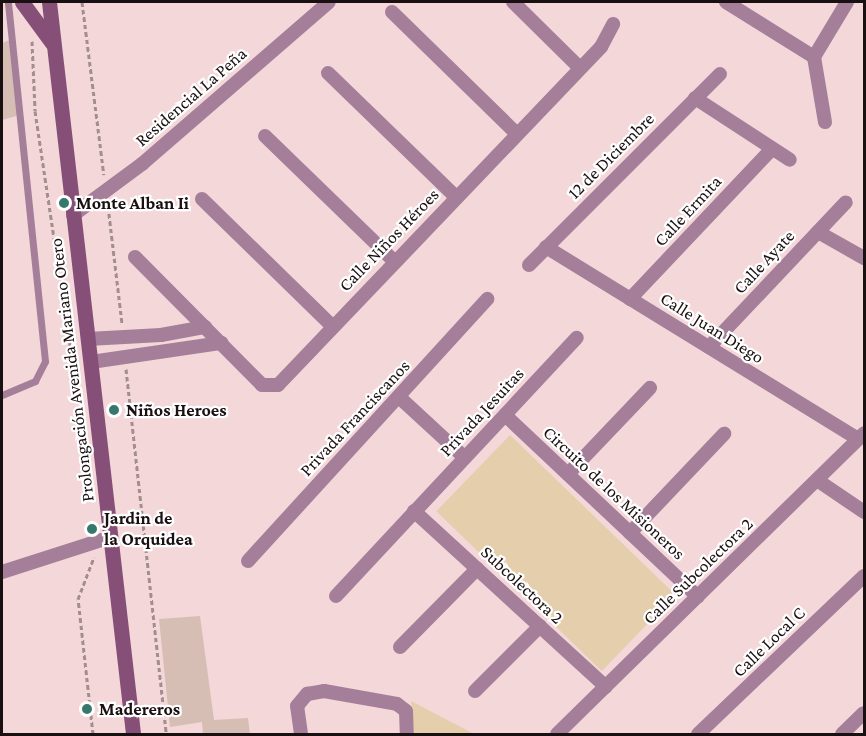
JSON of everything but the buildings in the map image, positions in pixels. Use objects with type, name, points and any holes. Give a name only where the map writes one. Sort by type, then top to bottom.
[{"type":"street","name":"Prolongación Avenida Mariano Otero","points":[[49,2],[92,362],[105,539],[133,735]]},
{"type":"street","name":"Residencial La Peña","points":[[73,215],[142,164],[329,2]]},
{"type":"street","points":[[513,2],[580,68]]},
{"type":"street","points":[[825,122],[814,57],[847,2]]},
{"type":"street","points":[[731,3],[814,57]]},
{"type":"street","points":[[26,6],[53,44]]},
{"type":"street","points":[[392,12],[517,134]]},
{"type":"street","name":"Calle Niños Héroes","points":[[135,257],[270,388],[601,47],[613,24]]},
{"type":"street","points":[[328,73],[456,197]]},
{"type":"street","name":"12 de Diciembre","points":[[529,265],[720,74]]},
{"type":"street","points":[[695,98],[790,159]]},
{"type":"street","points":[[265,136],[394,261]]},
{"type":"street","name":"Calle Ermita","points":[[630,299],[772,149]]},
{"type":"street","points":[[202,199],[332,325]]},
{"type":"street","name":"Calle Ayate","points":[[709,347],[846,202]]},
{"type":"street","points":[[818,232],[864,258]]},
{"type":"street","name":"Calle Juan Diego","points":[[546,247],[709,347],[861,436]]},
{"type":"street","name":"Privada Franciscanos","points":[[248,561],[487,299]]},
{"type":"street","points":[[88,339],[162,335],[205,327]]},
{"type":"street","name":"Privada Jesuitas","points":[[336,596],[577,338]]},
{"type":"street","points":[[92,362],[222,343]]},
{"type":"street","points":[[568,474],[650,388]]},
{"type":"street","points":[[399,397],[464,457]]},
{"type":"street","name":"Circuito de los Misioneros","points":[[505,415],[698,597]]},
{"type":"street","points":[[630,533],[724,434]]},
{"type":"street","name":"Calle Subcolectora 2","points":[[556,735],[861,436]]},
{"type":"street","points":[[817,480],[864,512]]},
{"type":"street","name":"Subcolectora 2","points":[[414,511],[606,687]]},
{"type":"street","points":[[2,572],[105,539]]},
{"type":"street","points":[[400,646],[477,569]]},
{"type":"street","name":"Calle Local C","points":[[698,735],[864,576]]},
{"type":"street","points":[[475,691],[540,627]]},
{"type":"street","points":[[301,735],[297,706],[307,694],[324,691],[397,704],[406,711],[407,735]]},
{"type":"street","points":[[842,735],[864,713]]},
{"type":"lane","points":[[2,395],[35,381],[45,361],[8,2]]},
{"type":"path","points":[[26,6],[35,111],[78,402]]},
{"type":"path","points":[[93,735],[78,599],[105,539]]},
{"type":"shaded area","points":[[510,435],[675,595],[602,671],[436,511]]},
{"type":"shaded area","points":[[411,701],[474,734],[414,734]]},
{"type":"place","name":"Monte Alban Ii","points":[[64,203]]},
{"type":"place","name":"Niños Heroes","points":[[114,410]]},
{"type":"place","name":"Jardin de la Orquidea","points":[[92,529]]},
{"type":"place","name":"Madereros","points":[[87,709]]}]
